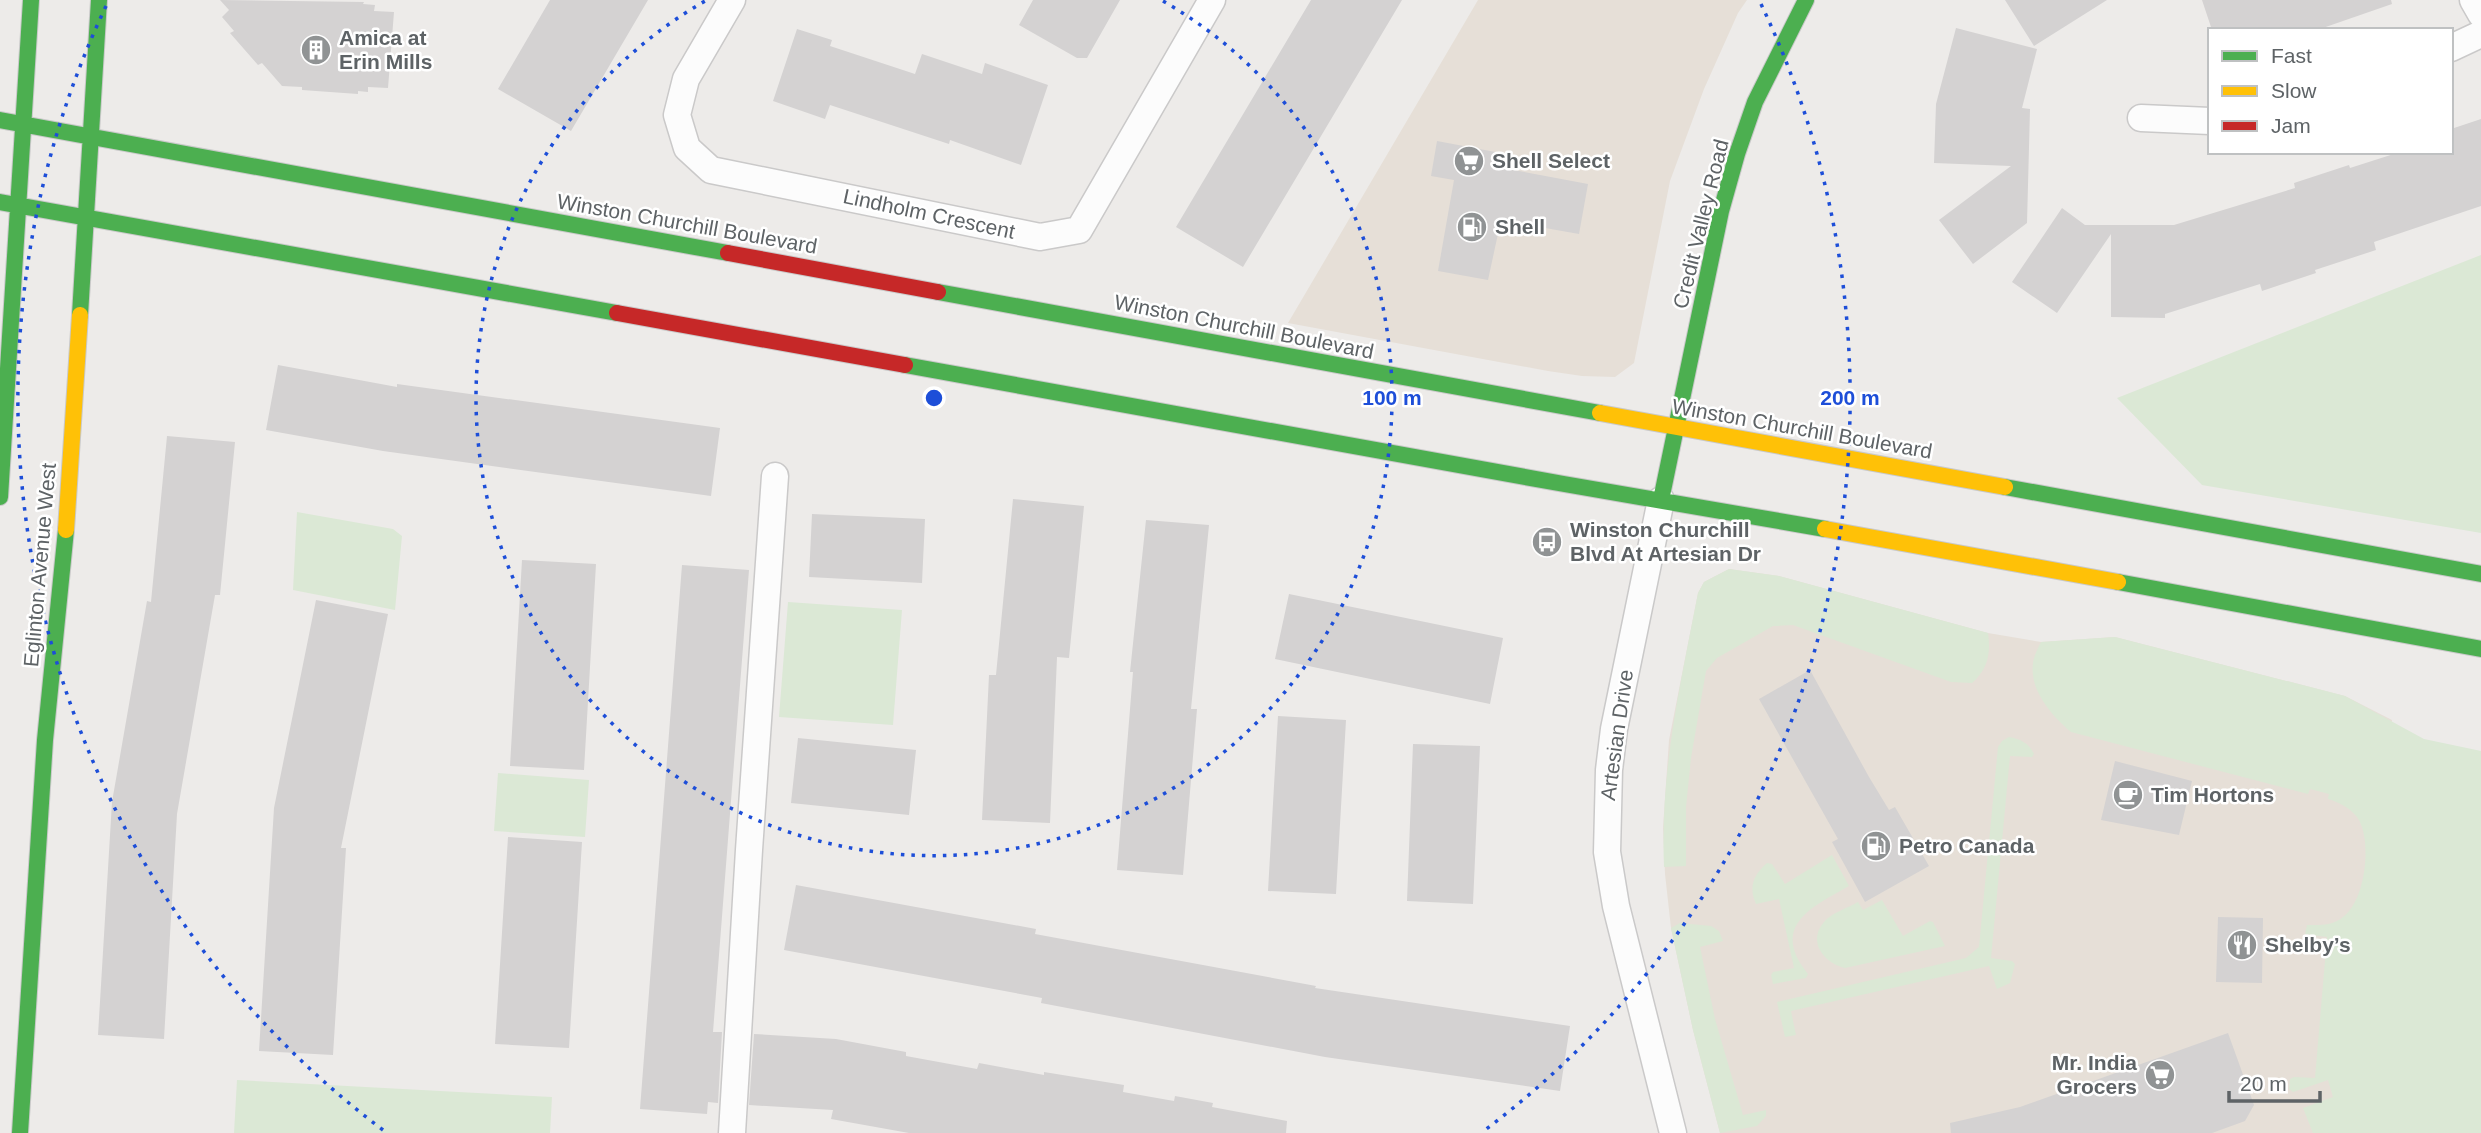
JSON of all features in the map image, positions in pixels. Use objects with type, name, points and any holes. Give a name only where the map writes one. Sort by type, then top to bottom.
[{"type":"main road","points":[[0,497],[31,0]]},
{"type":"main road","name":"Eglinton Avenue West","points":[[20,1133],[45,740],[70,485],[99,0]]},
{"type":"main road","name":"Credit Valley Road","points":[[1661,500],[1721,211],[1737,155],[1755,103],[1806,0]]},
{"type":"main road","name":"Winston Churchill Boulevard","points":[[0,120],[2481,573]]},
{"type":"main road","points":[[0,202],[2481,649]]},
{"type":"street","name":"Lindholm Crescent","points":[[732,0],[686,79],[677,115],[687,148],[711,170],[1040,237],[1079,230],[1212,0]]},
{"type":"street","points":[[2473,0],[2481,14]]},
{"type":"street","points":[[2453,47],[2481,34]]},
{"type":"street","points":[[2141,118],[2208,121]]},
{"type":"street","points":[[732,1133],[775,476]]},
{"type":"street","name":"Artesian Drive","points":[[1661,500],[1614,729],[1609,770],[1607,852],[1616,906],[1673,1133]]},
{"type":"shaded area","points":[[1478,0],[1747,0],[1738,13],[1704,89],[1670,181],[1634,363],[1615,377],[1548,371],[1288,323]]},
{"type":"shaded area","points":[[1729,569],[1779,576],[1988,633],[2041,642],[2115,637],[2345,696],[2392,720],[2353,1133],[1720,1133],[1693,1030],[1671,928],[1663,828],[1669,740],[1698,593],[1704,582]]},
{"type":"green space","points":[[2481,255],[2481,533],[2202,485],[2117,398]]},
{"type":"green space","points":[[297,512],[393,529],[402,536],[395,610],[293,590]]},
{"type":"green space","points":[[1729,569],[1779,576],[1988,633],[1987,660],[1982,672],[1972,683],[1951,682],[1793,625],[1773,626],[1717,658],[1706,671],[1691,758],[1686,807],[1686,866],[1664,867],[1668,762],[1698,593],[1704,582]]},
{"type":"green space","points":[[788,602],[902,610],[893,725],[779,717]]},
{"type":"green space","points":[[2115,637],[2345,696],[2424,739],[2481,751],[2481,1133],[2313,1133],[2303,1108],[2333,1097],[2328,1080],[2293,1092],[2289,1089],[2290,1079],[2294,1077],[2315,1078],[2327,937],[2305,934],[2307,925],[2335,922],[2351,909],[2364,872],[2363,830],[2353,813],[2328,799],[2329,794],[2310,789],[2308,794],[2071,732],[2056,718],[2038,692],[2033,673],[2037,649],[2041,642]]},
{"type":"green space","points":[[2009,737],[2024,742],[2034,754],[2032,757],[2010,756],[1991,958],[2012,961],[2015,964],[2010,983],[1997,989],[1989,966],[1791,1011],[1796,1035],[1785,1037],[1777,1002],[1966,958],[1979,947],[1998,747]]},
{"type":"green space","points":[[498,773],[589,780],[585,837],[494,831]]},
{"type":"green space","points":[[1832,855],[1849,886],[1809,910],[1794,931],[1793,943],[1797,957],[1808,974],[1806,978],[1773,984],[1773,972],[1794,968],[1779,899],[1756,904],[1753,886],[1756,876],[1767,863],[1772,864],[1785,884]]},
{"type":"green space","points":[[1882,900],[1903,936],[1930,921],[1945,946],[1845,968],[1830,962],[1820,951],[1818,944],[1817,937],[1824,922],[1835,913],[1858,902],[1863,910]]},
{"type":"green space","points":[[1680,923],[1711,926],[1719,931],[1723,941],[1700,947],[1715,1019],[1743,1115],[1766,1110],[1766,1116],[1757,1126],[1720,1133],[1693,1030],[1671,928]]},
{"type":"green space","points":[[237,1080],[552,1097],[550,1133],[234,1133]]},
{"type":"building","name":"Amica at Erin Mills","points":[[220,0],[364,2],[363,4],[375,5],[374,11],[394,12],[388,88],[368,87],[368,92],[358,91],[358,94],[282,86],[262,63],[258,65],[230,33],[234,31],[222,17],[229,10]]},
{"type":"building","points":[[550,0],[648,0],[571,131],[498,89]]},
{"type":"building","points":[[1033,0],[1120,0],[1087,58],[1077,58],[1019,25]]},
{"type":"building","points":[[1311,0],[1402,0],[1243,267],[1176,227]]},
{"type":"building","points":[[2005,0],[2107,0],[2034,46]]},
{"type":"building","points":[[2202,0],[2391,0],[2392,4],[2323,28],[2211,28]]},
{"type":"building","points":[[1956,28],[2037,49],[2022,108],[2030,109],[2027,223],[1973,264],[1939,220],[2011,166],[1934,163],[1936,104]]},
{"type":"building","points":[[797,29],[832,40],[830,46],[915,74],[922,54],[982,74],[985,63],[1048,85],[1021,165],[950,140],[949,144],[830,105],[825,119],[773,101]]},
{"type":"building","points":[[2481,119],[2481,206],[2374,242],[2376,250],[2315,270],[2316,273],[2262,291],[2260,284],[2165,314],[2165,318],[2111,317],[2111,234],[2057,313],[2012,282],[2062,208],[2085,225],[2174,225],[2295,188],[2294,183],[2349,165],[2350,168],[2394,154],[2453,154],[2453,128]]},
{"type":"building","name":"Shell","points":[[1437,141],[1506,154],[1503,168],[1588,184],[1579,234],[1501,220],[1488,280],[1438,271],[1454,180],[1431,176]]},
{"type":"building","points":[[278,365],[397,387],[397,384],[720,428],[711,496],[383,451],[266,430]]},
{"type":"building","points":[[167,436],[235,442],[220,595],[215,595],[177,814],[164,1039],[98,1035],[112,802],[147,601],[151,602]]},
{"type":"building","points":[[1013,499],[1084,506],[1069,658],[1057,657],[1050,823],[982,820],[989,675],[996,675]]},
{"type":"building","points":[[812,514],[925,519],[922,583],[809,577]]},
{"type":"building","points":[[1146,520],[1209,525],[1191,709],[1197,709],[1183,875],[1117,870],[1133,672],[1130,672]]},
{"type":"building","points":[[522,560],[596,564],[584,770],[510,766]]},
{"type":"building","points":[[682,565],[749,570],[713,1032],[722,1032],[718,1103],[708,1102],[707,1114],[640,1109]]},
{"type":"building","points":[[1289,594],[1503,638],[1490,704],[1275,659]]},
{"type":"building","points":[[316,600],[388,614],[341,848],[346,848],[333,1055],[259,1051],[274,808]]},
{"type":"building","points":[[1810,670],[1889,810],[1895,807],[1929,866],[1865,902],[1832,842],[1838,839],[1759,699]]},
{"type":"building","points":[[1278,716],[1346,720],[1336,894],[1268,891]]},
{"type":"building","points":[[798,738],[916,750],[909,815],[791,803]]},
{"type":"building","points":[[1413,744],[1480,746],[1473,904],[1407,901]]},
{"type":"building","points":[[2115,761],[2192,781],[2179,835],[2101,820]]},
{"type":"building","points":[[508,837],[582,842],[569,1048],[495,1044]]},
{"type":"building","points":[[796,885],[1036,929],[1035,934],[1316,986],[1315,988],[1570,1026],[1560,1091],[1325,1057],[1041,1003],[1042,998],[784,950]]},
{"type":"building","points":[[2218,917],[2263,918],[2262,983],[2216,982]]},
{"type":"building","points":[[2228,1033],[2254,1105],[2245,1121],[2212,1133],[1951,1133],[1950,1123],[2020,1107]]},
{"type":"building","points":[[754,1034],[836,1039],[977,1069],[979,1063],[1044,1075],[1044,1072],[1124,1085],[1123,1092],[1174,1101],[1175,1096],[1213,1103],[1212,1107],[1287,1121],[1286,1133],[909,1133],[831,1119],[833,1110],[749,1105]]},
{"type":"traffic: fast","points":[[0,497],[31,0]]},
{"type":"traffic: fast","points":[[80,315],[99,0]]},
{"type":"traffic: fast","points":[[1661,500],[1721,211],[1737,154],[1755,102],[1806,0]]},
{"type":"traffic: fast","points":[[0,120],[728,253]]},
{"type":"traffic: fast","points":[[0,202],[617,313]]},
{"type":"traffic: fast","points":[[938,292],[1600,413]]},
{"type":"traffic: fast","points":[[905,365],[1825,529]]},
{"type":"traffic: fast","points":[[2005,487],[2481,574]]},
{"type":"traffic: fast","points":[[20,1133],[45,740],[66,530]]},
{"type":"traffic: fast","points":[[2118,582],[2481,649]]},
{"type":"traffic: slow","points":[[66,530],[80,315]]},
{"type":"traffic: slow","points":[[1600,413],[2005,487]]},
{"type":"traffic: slow","points":[[1825,529],[2118,582]]},
{"type":"traffic: jam","points":[[728,253],[938,292]]},
{"type":"traffic: jam","points":[[617,313],[905,365]]},
{"type":"place","name":"Amica at Erin Mills","points":[[316,50]]},
{"type":"place","name":"Shell Select","points":[[1469,161]]},
{"type":"place","name":"Shell","points":[[1472,227]]},
{"type":"place","name":"Winston Churchill Blvd At Artesian Dr","points":[[1547,542]]},
{"type":"place","name":"Tim Hortons","points":[[2128,795]]},
{"type":"place","name":"Petro Canada","points":[[1876,846]]},
{"type":"place","name":"Shelby’s","points":[[2242,945]]},
{"type":"place","name":"Mr. India Grocers","points":[[2160,1075]]}]
